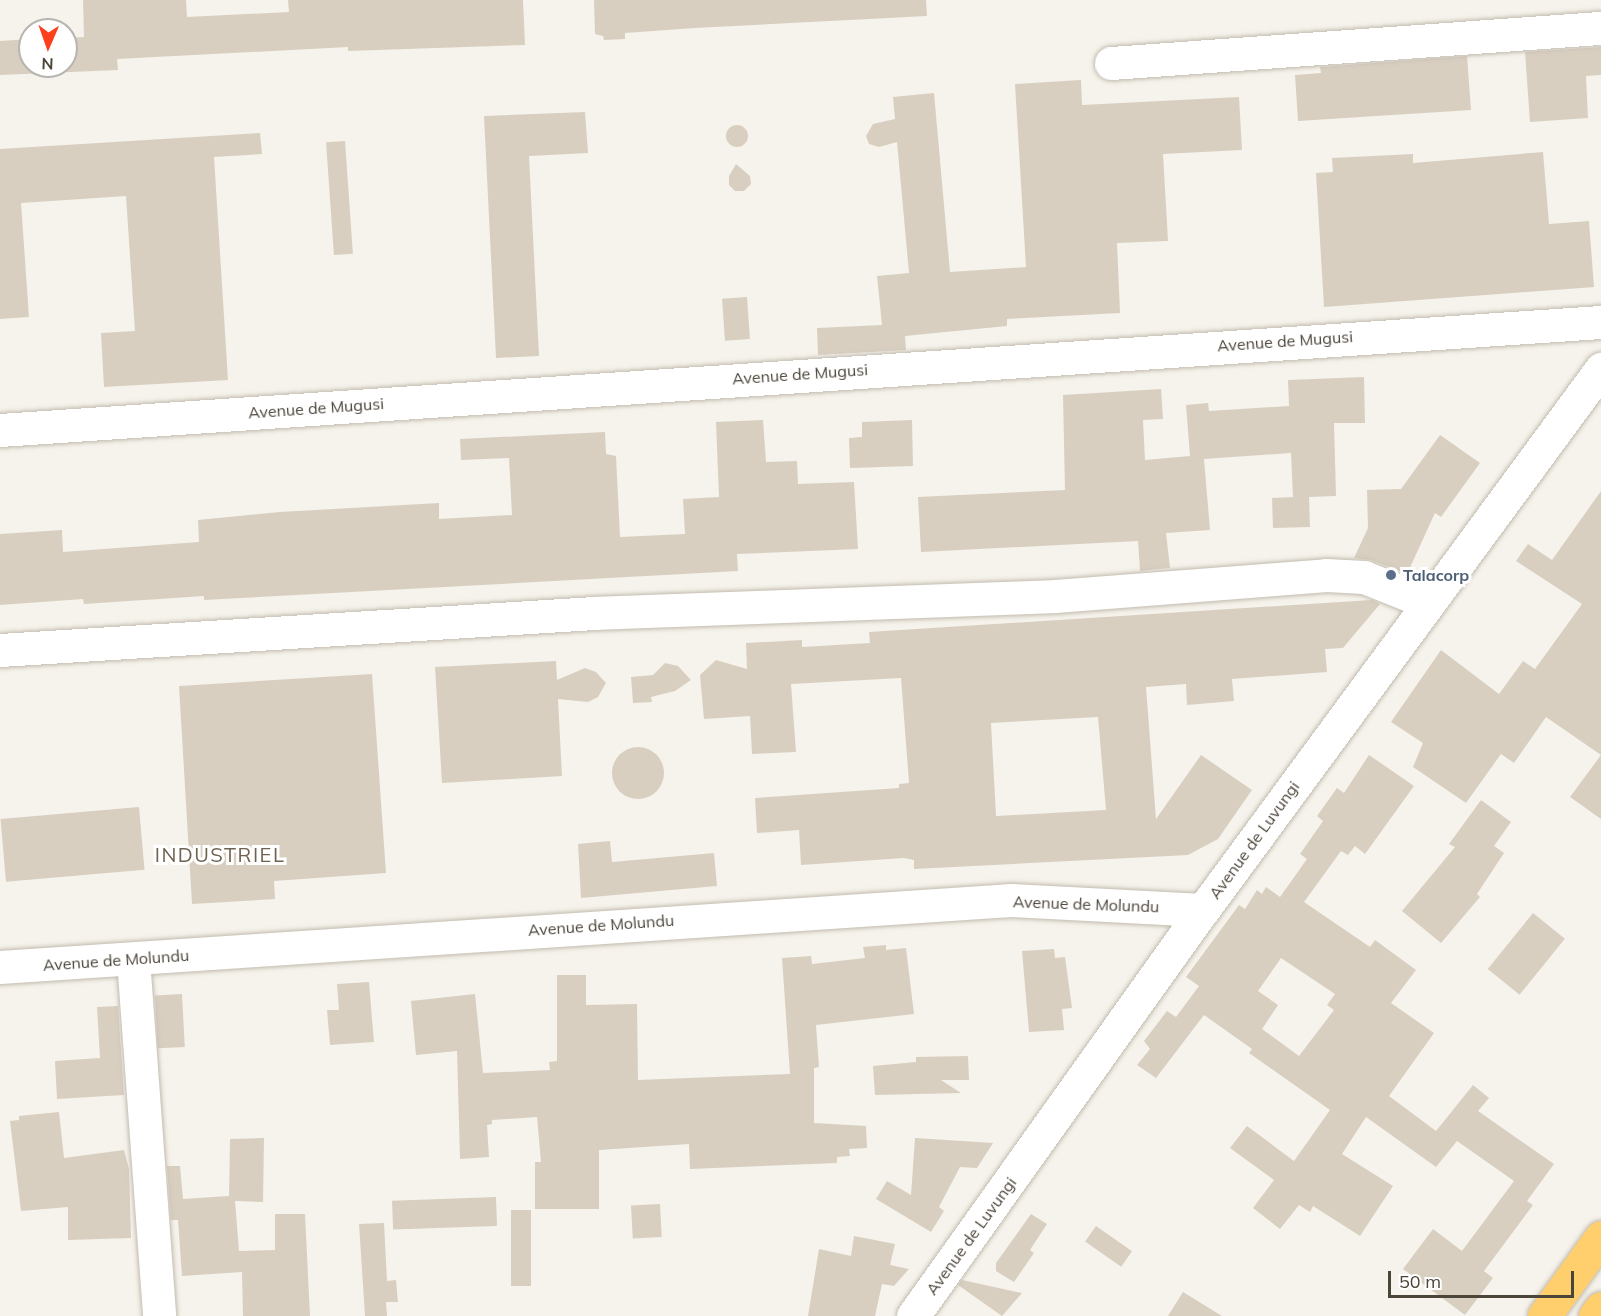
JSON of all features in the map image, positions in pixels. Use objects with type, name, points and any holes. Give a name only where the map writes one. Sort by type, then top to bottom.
[{"type":"highway","points":[[1544,1316],[1601,1237]]},
{"type":"highway","points":[[1595,1316],[1601,1308]]},
{"type":"street","points":[[1111,63],[1601,28]]},
{"type":"street","name":"Avenue de Mugusi","points":[[0,430],[1601,322]]},
{"type":"street","name":"Avenue de Luvungi","points":[[913,1316],[1203,910],[1601,369]]},
{"type":"street","points":[[0,650],[596,613],[1055,596],[1326,575],[1364,577],[1430,603]]},
{"type":"street","name":"Avenue de Molundu","points":[[0,967],[1011,900],[1203,910]]},
{"type":"street","points":[[133,959],[159,1316]]},
{"type":"building","points":[[83,0],[186,0],[187,17],[289,12],[288,0],[523,0],[525,45],[348,51],[348,47],[117,59],[118,70],[78,72],[78,37],[84,37]]},
{"type":"building","points":[[594,0],[926,0],[927,16],[625,33],[625,39],[604,40],[603,36],[595,34]]},
{"type":"building","points":[[18,40],[18,74],[0,75],[0,41]]},
{"type":"building","points":[[1601,47],[1601,75],[1586,76],[1588,118],[1530,122],[1525,52]]},
{"type":"building","points":[[1467,56],[1471,110],[1298,121],[1295,75],[1321,73],[1320,67]]},
{"type":"building","points":[[1081,80],[1082,105],[1239,97],[1242,150],[1163,154],[1168,241],[1117,243],[1120,313],[1007,319],[1007,326],[905,336],[906,350],[818,355],[817,328],[882,325],[877,276],[909,273],[897,142],[879,147],[869,144],[866,136],[873,124],[895,119],[893,97],[934,93],[950,272],[1026,267],[1015,84]]},
{"type":"building","points":[[585,112],[588,153],[529,156],[539,356],[496,358],[484,116]]},
{"type":"building","points":[[737,125],[745,128],[748,136],[745,144],[737,147],[729,144],[726,136],[729,128]]},
{"type":"building","points":[[260,133],[262,154],[214,157],[228,380],[104,387],[101,333],[135,331],[126,196],[21,203],[29,317],[0,319],[0,149]]},
{"type":"building","points":[[345,141],[353,254],[334,255],[326,142]]},
{"type":"building","points":[[1543,152],[1549,224],[1589,221],[1594,287],[1324,307],[1316,173],[1333,172],[1332,158],[1413,154],[1413,163]]},
{"type":"building","points":[[736,164],[750,176],[751,184],[744,191],[735,191],[729,185],[729,176]]},
{"type":"building","points":[[747,297],[750,339],[725,341],[722,299]]},
{"type":"building","points":[[1364,377],[1365,423],[1334,423],[1336,496],[1309,497],[1310,527],[1273,528],[1272,498],[1293,497],[1291,453],[1204,459],[1210,530],[1166,533],[1170,568],[1140,571],[1138,541],[921,552],[918,497],[1065,490],[1063,395],[1161,389],[1163,419],[1143,420],[1145,460],[1190,456],[1186,405],[1208,403],[1209,411],[1289,406],[1288,380]]},
{"type":"building","points":[[763,420],[766,462],[797,461],[798,484],[854,482],[858,549],[737,554],[738,571],[204,600],[204,596],[84,604],[83,599],[0,605],[0,534],[62,530],[63,552],[199,542],[198,520],[280,512],[439,503],[439,519],[512,515],[509,458],[461,460],[460,439],[605,432],[606,454],[616,456],[620,537],[685,534],[683,499],[719,497],[716,422]]},
{"type":"building","points":[[912,420],[913,466],[850,468],[849,438],[862,437],[862,422]]},
{"type":"building","points":[[1440,435],[1480,463],[1441,517],[1435,513],[1407,574],[1371,560],[1354,558],[1368,528],[1367,490],[1401,489]]},
{"type":"building","points":[[1601,491],[1601,755],[1546,717],[1514,763],[1501,754],[1466,803],[1413,767],[1423,743],[1391,722],[1441,650],[1499,694],[1523,661],[1535,669],[1582,604],[1516,561],[1528,544],[1552,560]]},
{"type":"building","points":[[1372,600],[1380,604],[1343,648],[1325,649],[1327,672],[1232,679],[1234,701],[1187,705],[1186,684],[1146,687],[1156,819],[1201,755],[1252,790],[1218,839],[1188,855],[914,869],[914,860],[904,858],[801,865],[799,830],[757,833],[755,798],[899,788],[899,784],[909,783],[901,678],[791,684],[796,752],[752,754],[750,716],[704,719],[700,675],[716,660],[747,669],[746,643],[802,640],[802,647],[870,643],[869,632]],"holes":[[[1098,717],[1106,810],[996,816],[991,723]]]},
{"type":"building","points":[[556,661],[557,680],[585,668],[596,672],[606,683],[598,697],[588,702],[558,699],[562,776],[442,783],[435,667]]},
{"type":"building","points":[[665,663],[678,666],[691,680],[675,691],[651,697],[652,702],[633,703],[631,677],[653,675]]},
{"type":"building","points":[[372,674],[386,873],[274,881],[275,899],[192,904],[179,686]]},
{"type":"building","points":[[633,747],[643,747],[657,754],[664,773],[657,792],[643,799],[633,799],[623,795],[616,788],[612,778],[612,768],[616,758],[623,751]]},
{"type":"building","points":[[1369,755],[1414,786],[1365,854],[1355,846],[1348,855],[1341,851],[1304,902],[1370,947],[1375,940],[1416,970],[1391,1003],[1434,1033],[1389,1096],[1436,1131],[1473,1085],[1489,1098],[1478,1111],[1554,1164],[1527,1201],[1533,1205],[1484,1271],[1493,1278],[1465,1315],[1403,1269],[1433,1229],[1462,1251],[1514,1181],[1457,1141],[1436,1167],[1366,1117],[1342,1154],[1393,1186],[1360,1236],[1313,1206],[1310,1212],[1299,1205],[1280,1229],[1253,1208],[1274,1180],[1230,1148],[1247,1126],[1294,1161],[1330,1110],[1249,1053],[1252,1049],[1204,1015],[1156,1078],[1137,1065],[1150,1049],[1144,1041],[1167,1011],[1176,1017],[1199,986],[1186,977],[1239,905],[1245,909],[1257,890],[1262,894],[1266,887],[1280,897],[1307,859],[1300,854],[1323,821],[1317,816],[1337,788],[1344,793]],"holes":[[[1281,958],[1335,994],[1327,1005],[1334,1010],[1299,1056],[1262,1029],[1278,1005],[1258,991]]]},
{"type":"building","points":[[1601,755],[1601,819],[1570,797]]},
{"type":"building","points":[[1481,800],[1511,822],[1494,846],[1504,853],[1477,894],[1480,897],[1441,943],[1402,911],[1455,847],[1449,844]]},
{"type":"building","points":[[139,807],[144,870],[6,882],[1,819]]},
{"type":"building","points":[[610,841],[612,862],[714,853],[717,886],[581,898],[578,844]]},
{"type":"building","points":[[1533,913],[1565,939],[1520,995],[1488,969]]},
{"type":"building","points":[[886,945],[886,950],[906,948],[914,1014],[816,1025],[819,1067],[814,1068],[814,1123],[866,1126],[867,1148],[849,1149],[850,1156],[837,1157],[837,1163],[690,1169],[689,1144],[599,1150],[599,1209],[535,1209],[535,1162],[541,1162],[537,1117],[492,1120],[492,1124],[487,1125],[489,1157],[460,1159],[457,1051],[416,1055],[411,1001],[475,994],[483,1073],[550,1070],[549,1062],[557,1061],[557,975],[586,975],[586,1005],[637,1004],[638,1080],[790,1074],[782,958],[811,956],[812,964],[865,958],[863,947]]},
{"type":"building","points":[[1054,949],[1055,958],[1065,957],[1072,1008],[1062,1009],[1064,1030],[1029,1032],[1022,951]]},
{"type":"building","points":[[369,982],[374,1042],[330,1045],[327,1010],[339,1010],[337,984]]},
{"type":"building","points":[[182,994],[185,1047],[158,1048],[155,995]]},
{"type":"building","points":[[118,1006],[124,1095],[57,1099],[55,1061],[100,1058],[97,1007]]},
{"type":"building","points":[[968,1056],[969,1080],[941,1080],[961,1093],[875,1095],[873,1066],[916,1062],[916,1057]]},
{"type":"building","points":[[59,1112],[64,1158],[124,1150],[129,1169],[131,1238],[68,1240],[68,1207],[21,1211],[10,1121],[19,1120],[19,1116]]},
{"type":"building","points":[[264,1138],[263,1202],[235,1201],[239,1251],[275,1250],[275,1214],[305,1214],[310,1316],[243,1316],[242,1272],[182,1276],[178,1220],[171,1220],[167,1166],[180,1166],[183,1199],[229,1196],[230,1139]]},
{"type":"building","points":[[915,1138],[993,1143],[977,1168],[960,1167],[939,1207],[944,1211],[931,1232],[876,1199],[887,1181],[911,1195]]},
{"type":"building","points":[[496,1197],[497,1226],[393,1230],[392,1201]]},
{"type":"building","points":[[660,1204],[662,1237],[633,1238],[631,1206]]},
{"type":"building","points":[[511,1210],[531,1210],[531,1286],[511,1286]]},
{"type":"building","points":[[1031,1214],[1047,1224],[1030,1250],[1034,1253],[1014,1282],[996,1271],[996,1263]]},
{"type":"building","points":[[384,1223],[387,1281],[396,1280],[398,1302],[386,1302],[387,1316],[365,1316],[359,1224]]},
{"type":"building","points":[[1096,1226],[1132,1251],[1121,1267],[1085,1242]]},
{"type":"building","points":[[854,1236],[895,1244],[890,1265],[909,1269],[894,1286],[882,1284],[875,1316],[808,1316],[819,1249],[851,1256]]},
{"type":"building","points":[[962,1280],[1022,1293],[1002,1316],[958,1285]]},
{"type":"building","points":[[1183,1292],[1222,1316],[1168,1316]]},
{"type":"place","name":"Talacorp","points":[[1391,575]]},
{"type":"district","name":"INDUSTRIEL","points":[[220,854]]}]
